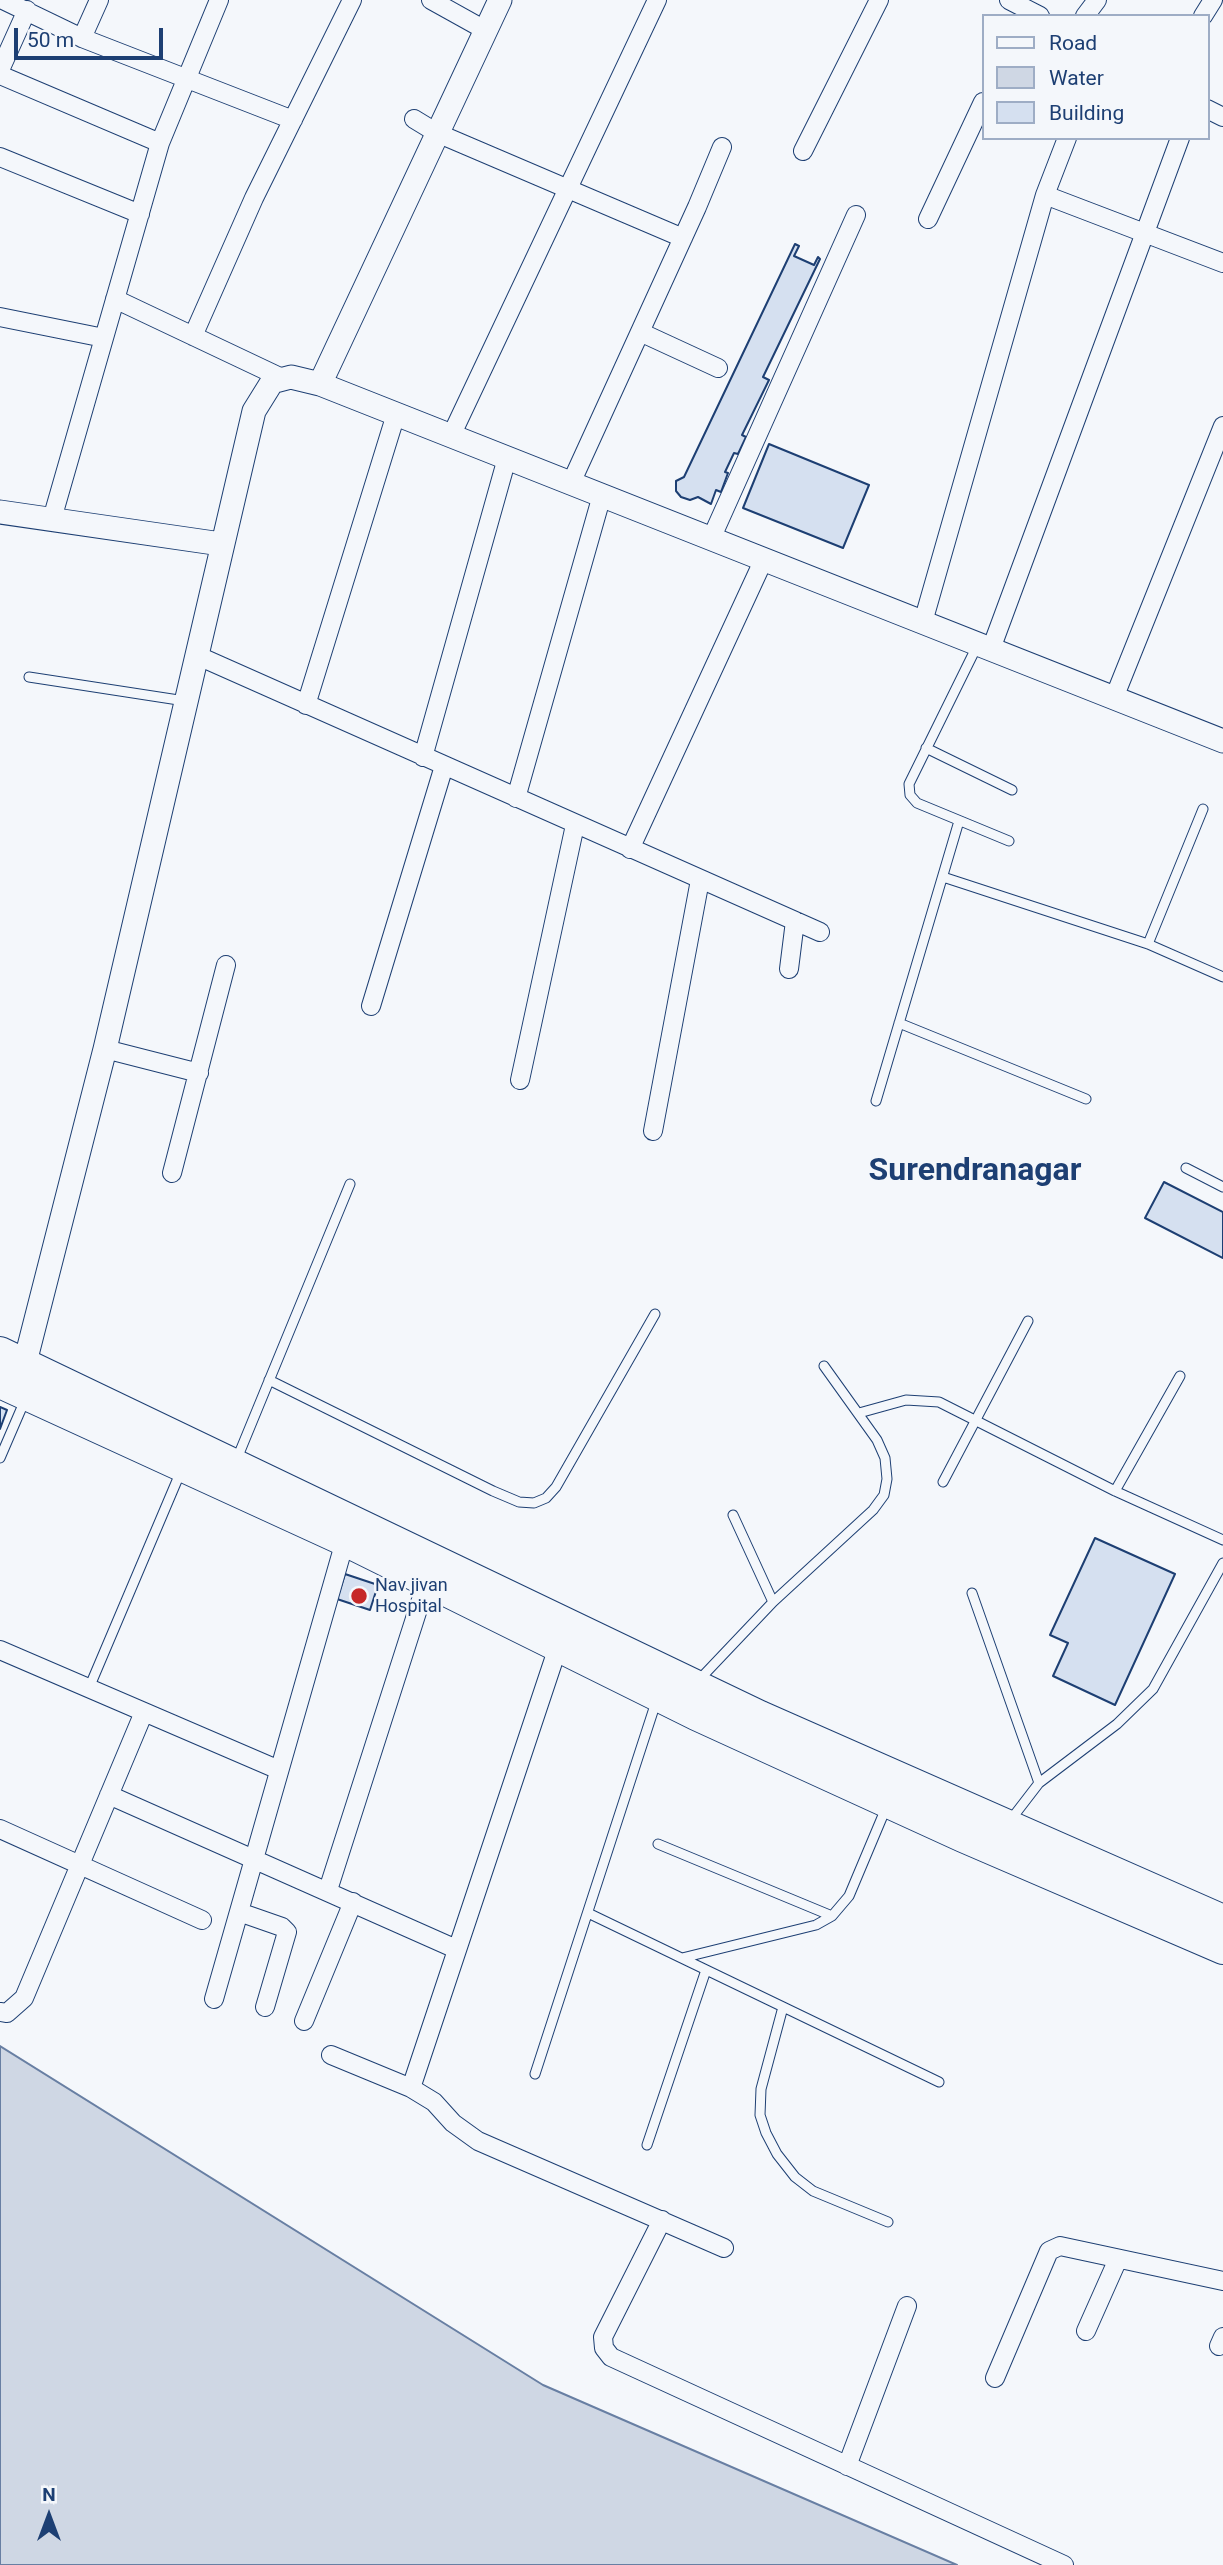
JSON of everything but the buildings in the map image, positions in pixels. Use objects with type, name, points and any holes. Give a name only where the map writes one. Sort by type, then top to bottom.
[{"type":"highway","points":[[14,1377],[235,1462],[675,1684],[888,1802],[1223,1949]]},
{"type":"highway","points":[[14,1377],[183,1467],[345,1541],[558,1647],[675,1684],[1007,1824],[1223,1920]]},
{"type":"street","points":[[3,0],[32,7],[82,38],[293,120]]},
{"type":"street","points":[[82,38],[99,0]]},
{"type":"street","points":[[52,519],[160,144],[219,0]]},
{"type":"street","points":[[193,336],[254,198],[352,0]]},
{"type":"street","points":[[431,0],[485,30]]},
{"type":"street","points":[[320,384],[500,0]]},
{"type":"street","points":[[451,436],[657,0]]},
{"type":"street","points":[[803,151],[879,0]]},
{"type":"street","points":[[1009,0],[1031,10]]},
{"type":"street","points":[[0,70],[32,7]]},
{"type":"street","points":[[0,75],[160,144]]},
{"type":"street","points":[[928,219],[982,104]]},
{"type":"street","points":[[414,119],[437,133],[683,238]]},
{"type":"street","points":[[923,622],[1045,195],[1066,140]]},
{"type":"street","points":[[984,647],[1179,140]]},
{"type":"street","points":[[570,483],[722,147]]},
{"type":"street","points":[[0,157],[140,214]]},
{"type":"street","points":[[1045,195],[1223,263]]},
{"type":"street","points":[[711,538],[856,215]]},
{"type":"street","points":[[115,299],[284,379]]},
{"type":"street","points":[[0,317],[104,338]]},
{"type":"street","points":[[640,332],[718,368]]},
{"type":"street","points":[[14,1377],[105,1049],[254,411],[272,382],[291,377],[320,384],[1223,741]]},
{"type":"street","points":[[306,705],[396,414]]},
{"type":"street","points":[[1114,698],[1223,426]]},
{"type":"street","points":[[423,757],[507,458]]},
{"type":"street","points":[[516,799],[602,495]]},
{"type":"street","points":[[0,512],[221,544]]},
{"type":"street","points":[[630,849],[764,559]]},
{"type":"street","points":[[195,655],[820,932]]},
{"type":"street","points":[[371,1006],[444,766]]},
{"type":"street","points":[[520,1080],[575,825]]},
{"type":"street","points":[[653,1131],[700,880]]},
{"type":"street","points":[[789,969],[796,921]]},
{"type":"street","points":[[172,1173],[226,965]]},
{"type":"street","points":[[105,1049],[199,1073]]},
{"type":"street","points":[[214,1999],[345,1541]]},
{"type":"street","points":[[328,1890],[426,1581]]},
{"type":"street","points":[[411,2088],[558,1647]]},
{"type":"street","points":[[0,1650],[279,1770]]},
{"type":"street","points":[[0,2012],[7,2013],[24,1998],[144,1712]]},
{"type":"street","points":[[109,1795],[254,1857],[456,1949]]},
{"type":"street","points":[[0,1829],[81,1863],[202,1920]]},
{"type":"street","points":[[304,2021],[353,1902]]},
{"type":"street","points":[[239,1912],[282,1927],[286,1932],[265,2007]]},
{"type":"street","points":[[331,2055],[411,2088],[434,2102],[453,2123],[478,2141],[724,2248]]},
{"type":"street","points":[[662,2220],[603,2337],[604,2348],[611,2357],[1064,2565]]},
{"type":"street","points":[[995,2378],[1049,2251],[1060,2246],[1223,2281]]},
{"type":"street","points":[[1086,2331],[1118,2259]]},
{"type":"street","points":[[847,2466],[907,2306]]},
{"type":"lane","points":[[984,647],[926,748],[909,784],[910,795],[917,803],[1009,841]]},
{"type":"lane","points":[[29,677],[185,701]]},
{"type":"lane","points":[[926,748],[1012,790]]},
{"type":"lane","points":[[1149,944],[1203,809]]},
{"type":"lane","points":[[876,1101],[959,821]]},
{"type":"lane","points":[[943,877],[1149,944],[1223,977]]},
{"type":"lane","points":[[899,1023],[1086,1099]]},
{"type":"lane","points":[[1186,1168],[1223,1187]]},
{"type":"lane","points":[[235,1462],[350,1184]]},
{"type":"lane","points":[[269,1380],[493,1491],[519,1502],[534,1503],[546,1498],[556,1487],[655,1314]]},
{"type":"lane","points":[[943,1482],[1028,1321]]},
{"type":"lane","points":[[535,2074],[588,1913],[675,1684],[773,1602],[873,1510],[884,1495],[887,1479],[885,1458],[859,1413],[824,1366]]},
{"type":"lane","points":[[0,1458],[14,1377]]},
{"type":"lane","points":[[1115,1491],[1180,1377]]},
{"type":"lane","points":[[859,1413],[919,1399],[939,1402],[1115,1491],[1223,1540]]},
{"type":"lane","points":[[89,1688],[183,1467]]},
{"type":"lane","points":[[733,1515],[773,1602]]},
{"type":"lane","points":[[1007,1824],[1039,1783],[1117,1724],[1153,1689],[1223,1563]]},
{"type":"lane","points":[[972,1592],[1039,1783]]},
{"type":"lane","points":[[682,1958],[816,1926],[832,1916],[849,1896],[888,1802]]},
{"type":"lane","points":[[658,1844],[832,1916]]},
{"type":"lane","points":[[588,1913],[939,2082]]},
{"type":"lane","points":[[647,2146],[706,1970]]},
{"type":"lane","points":[[783,2007],[761,2089],[760,2115],[766,2133],[777,2154],[795,2178],[813,2191],[888,2222]]},
{"type":"water","points":[[0,2046],[543,2385],[957,2565],[0,2565]]},
{"type":"place","name":"Nav jivan Hospital","points":[[359,1596]]},
{"type":"district","name":"Surendranagar","points":[[975,1172]]}]
